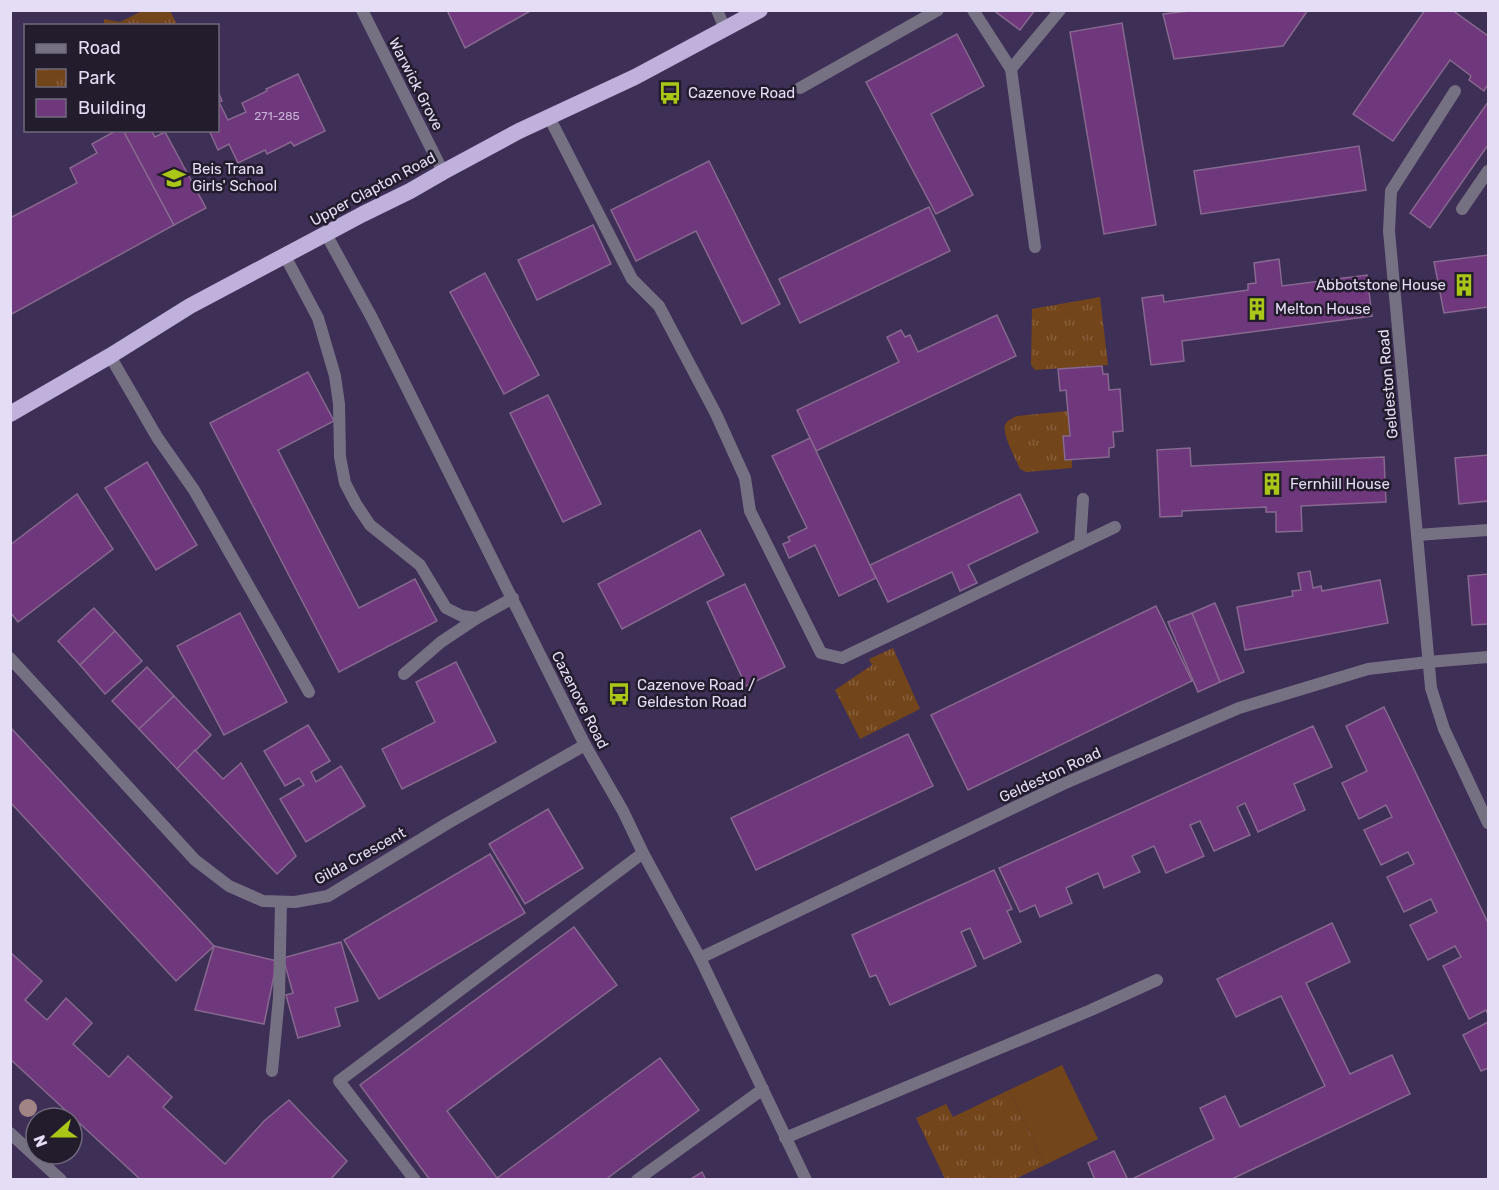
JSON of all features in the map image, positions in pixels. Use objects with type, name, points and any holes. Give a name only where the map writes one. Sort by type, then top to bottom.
[{"type":"highway","name":"Upper Clapton Road","points":[[10,414],[190,306],[411,191],[519,131],[625,82],[760,10]]},
{"type":"street","name":"Warwick Grove","points":[[362,10],[443,172]]},
{"type":"street","points":[[717,10],[725,29]]},
{"type":"street","points":[[800,88],[938,10]]},
{"type":"street","points":[[973,10],[1011,69],[1035,247]]},
{"type":"street","points":[[1011,69],[1060,10]]},
{"type":"street","name":"Geldeston Road","points":[[1428,662],[1389,231],[1391,191],[1455,91]]},
{"type":"street","points":[[549,117],[632,279],[659,306],[716,414],[745,478],[750,511],[821,653],[842,658],[1115,527]]},
{"type":"street","points":[[1462,209],[1488,171]]},
{"type":"street","name":"Cazenove Road","points":[[327,234],[372,318],[585,745],[700,958],[806,1179]]},
{"type":"street","points":[[285,256],[318,318],[332,366],[339,404],[340,457],[345,483],[356,504],[370,525],[420,565],[446,608],[477,618]]},
{"type":"street","points":[[110,356],[157,437],[194,490],[309,692]]},
{"type":"street","points":[[1080,544],[1083,499]]},
{"type":"street","points":[[1417,535],[1488,530]]},
{"type":"street","points":[[405,674],[441,642],[513,598]]},
{"type":"street","name":"Gilda Crescent","points":[[10,657],[195,860],[229,886],[263,901],[295,902],[327,896],[448,823],[585,745]]},
{"type":"street","name":"Geldeston Road","points":[[700,958],[1064,784],[1239,708],[1368,669],[1488,657]]},
{"type":"street","points":[[1428,662],[1431,688],[1444,729],[1488,824]]},
{"type":"street","points":[[415,1179],[339,1081],[643,853]]},
{"type":"street","points":[[272,1071],[279,997],[281,902]]},
{"type":"street","points":[[785,1138],[1080,1015],[1157,980]]},
{"type":"street","points":[[637,1179],[763,1089]]},
{"type":"street","points":[[10,1133],[61,1179]]},
{"type":"green space","points":[[144,10],[170,11],[177,24],[104,24],[104,19],[120,22]]},
{"type":"green space","points":[[1100,297],[1108,365],[1035,370],[1031,365],[1032,309]]},
{"type":"green space","points":[[1068,411],[1070,436],[1063,436],[1065,460],[1072,460],[1072,468],[1026,472],[1020,469],[1006,435],[1007,422],[1017,416]]},
{"type":"green space","points":[[893,648],[920,709],[860,739],[835,690],[872,665],[869,659]]},
{"type":"green space","points":[[1062,1065],[1098,1139],[1045,1165],[1009,1090]]},
{"type":"green space","points":[[1009,1090],[1045,1165],[1015,1179],[945,1179],[916,1118],[946,1104],[953,1117]]},
{"type":"building","points":[[447,10],[532,10],[465,48]]},
{"type":"building","points":[[993,10],[1035,10],[1020,30]]},
{"type":"building","points":[[1199,10],[1308,10],[1283,46],[1174,59],[1163,14]]},
{"type":"building","points":[[1425,10],[1452,10],[1488,36],[1488,84],[1484,91],[1469,80],[1471,76],[1450,60],[1393,141],[1353,114]]},
{"type":"building","points":[[1122,23],[1156,225],[1104,234],[1070,32]]},
{"type":"building","points":[[957,34],[984,86],[931,114],[973,195],[936,214],[866,82]]},
{"type":"building","points":[[298,74],[325,131],[294,146],[291,142],[267,154],[265,150],[238,163],[229,144],[218,150],[210,132],[219,132],[219,102],[228,120],[246,112],[242,103],[267,91],[266,89]]},
{"type":"building","points":[[1488,102],[1488,145],[1430,228],[1410,213]]},
{"type":"building","points":[[113,132],[124,132],[174,225],[10,315],[10,218],[77,183],[70,168],[97,153],[92,144]]},
{"type":"building","points":[[124,132],[152,132],[155,137],[165,132],[206,208],[174,225]]},
{"type":"building","points":[[1359,146],[1366,190],[1201,214],[1194,171]]},
{"type":"building","points":[[709,161],[780,304],[742,324],[696,231],[636,261],[611,210]]},
{"type":"building","points":[[929,207],[950,251],[800,323],[779,279]]},
{"type":"building","points":[[593,225],[611,264],[537,300],[518,260]]},
{"type":"building","name":"Abbotstone House","points":[[1488,255],[1488,307],[1444,313],[1434,262]]},
{"type":"building","name":"Melton House","points":[[1279,259],[1282,286],[1367,275],[1372,316],[1182,341],[1184,361],[1151,365],[1142,298],[1163,295],[1164,302],[1248,290],[1248,284],[1256,283],[1254,263]]},
{"type":"building","points":[[485,273],[539,375],[504,394],[450,292]]},
{"type":"building","points":[[997,315],[1016,356],[816,451],[797,410],[899,362],[887,337],[901,330],[905,337],[910,335],[918,352]]},
{"type":"building","points":[[1102,366],[1103,374],[1108,374],[1109,390],[1120,389],[1123,431],[1113,432],[1114,447],[1109,448],[1109,457],[1065,460],[1063,436],[1070,436],[1066,390],[1060,391],[1058,369]]},
{"type":"building","points":[[308,372],[334,421],[278,450],[359,608],[415,579],[437,621],[339,672],[210,423]]},
{"type":"building","points":[[548,395],[601,504],[563,522],[510,413]]},
{"type":"building","points":[[810,438],[876,578],[839,596],[815,545],[789,558],[783,544],[790,541],[788,537],[807,528],[772,456]]},
{"type":"building","name":"Fernhill House","points":[[1190,448],[1191,466],[1384,457],[1386,502],[1301,506],[1302,531],[1276,532],[1276,512],[1266,512],[1266,507],[1182,511],[1182,516],[1160,517],[1157,450]]},
{"type":"building","points":[[1488,455],[1488,501],[1459,504],[1455,458]]},
{"type":"building","points":[[147,462],[197,545],[156,570],[105,488]]},
{"type":"building","points":[[77,494],[113,549],[18,622],[10,612],[10,545]]},
{"type":"building","points":[[1020,494],[1038,532],[968,565],[977,583],[960,591],[952,572],[888,602],[870,565]]},
{"type":"building","points":[[700,530],[724,575],[622,629],[598,584]]},
{"type":"building","points":[[1310,571],[1313,588],[1321,586],[1322,591],[1380,580],[1388,623],[1245,650],[1237,607],[1293,596],[1292,591],[1301,590],[1298,573]]},
{"type":"building","points":[[1488,574],[1488,624],[1472,625],[1468,576]]},
{"type":"building","points":[[745,584],[785,667],[746,686],[707,602]]},
{"type":"building","points":[[1215,603],[1244,672],[1220,682],[1192,613]]},
{"type":"building","points":[[1156,606],[1192,681],[968,790],[931,715]]},
{"type":"building","points":[[94,608],[115,631],[80,665],[58,641]]},
{"type":"building","points":[[240,613],[287,702],[224,735],[177,646]]},
{"type":"building","points":[[1192,613],[1220,682],[1198,692],[1168,622]]},
{"type":"building","points":[[115,631],[142,661],[105,694],[80,665]]},
{"type":"building","points":[[456,662],[496,742],[402,789],[382,749],[435,722],[416,682]]},
{"type":"building","points":[[147,667],[174,696],[139,729],[112,701]]},
{"type":"building","points":[[174,696],[211,735],[177,769],[139,729]]},
{"type":"building","points":[[1384,707],[1488,923],[1488,1015],[1486,1010],[1469,1019],[1443,966],[1461,957],[1455,946],[1428,960],[1410,925],[1437,912],[1431,899],[1404,912],[1387,877],[1414,864],[1408,852],[1381,865],[1364,830],[1392,817],[1386,805],[1359,819],[1342,783],[1367,771],[1346,726]]},
{"type":"building","points":[[308,725],[330,761],[311,772],[316,782],[341,766],[365,806],[306,842],[280,799],[304,785],[299,778],[285,786],[264,751]]},
{"type":"building","points":[[1313,726],[1332,767],[1294,784],[1305,810],[1258,832],[1245,803],[1237,807],[1250,835],[1214,851],[1200,821],[1190,825],[1204,856],[1166,873],[1154,846],[1132,856],[1140,872],[1104,888],[1098,873],[1066,888],[1072,903],[1040,917],[1035,905],[1020,912],[999,868]]},
{"type":"building","points":[[10,727],[214,946],[176,981],[10,802]]},
{"type":"building","points":[[908,734],[933,786],[756,870],[731,818]]},
{"type":"building","points":[[195,750],[223,779],[241,763],[296,856],[277,874],[177,769]]},
{"type":"building","points":[[548,809],[583,868],[525,904],[489,844]]},
{"type":"building","points":[[490,854],[525,913],[379,999],[344,940]]},
{"type":"building","points":[[994,870],[1012,909],[1007,911],[1021,942],[984,959],[970,928],[961,932],[976,966],[890,1005],[876,975],[870,977],[852,935]]},
{"type":"building","points":[[1332,923],[1350,962],[1306,983],[1350,1074],[1392,1055],[1410,1094],[1230,1180],[1130,1180],[1214,1139],[1200,1108],[1225,1096],[1240,1127],[1325,1086],[1281,996],[1236,1017],[1217,979]]},
{"type":"building","points":[[574,927],[617,985],[447,1111],[497,1178],[660,1058],[699,1110],[605,1180],[430,1180],[360,1085]]},
{"type":"building","points":[[341,942],[358,1001],[335,1008],[340,1026],[298,1038],[286,995],[293,993],[283,958]]},
{"type":"building","points":[[214,946],[277,961],[264,1024],[195,1010]]},
{"type":"building","points":[[10,952],[42,981],[25,1000],[47,1020],[66,998],[92,1023],[73,1044],[109,1077],[128,1056],[172,1097],[163,1107],[225,1164],[264,1121],[289,1100],[347,1161],[330,1180],[141,1180],[84,1127],[84,1106],[61,1106],[10,1059]]},
{"type":"building","points":[[1488,1022],[1488,1068],[1481,1071],[1463,1035]]},
{"type":"building","points":[[1114,1151],[1128,1180],[1095,1180],[1088,1163]]},
{"type":"building","points":[[702,1172],[706,1180],[689,1180]]},
{"type":"place","name":"Cazenove Road","points":[[670,93]]},
{"type":"place","name":"Beis Trana Girls' School","points":[[174,178]]},
{"type":"place","name":"Abbotstone House","points":[[1464,285]]},
{"type":"place","name":"Melton House","points":[[1257,309]]},
{"type":"place","name":"Fernhill House","points":[[1272,484]]},
{"type":"place","name":"Cazenove Road / Geldeston Road","points":[[619,694]]}]
